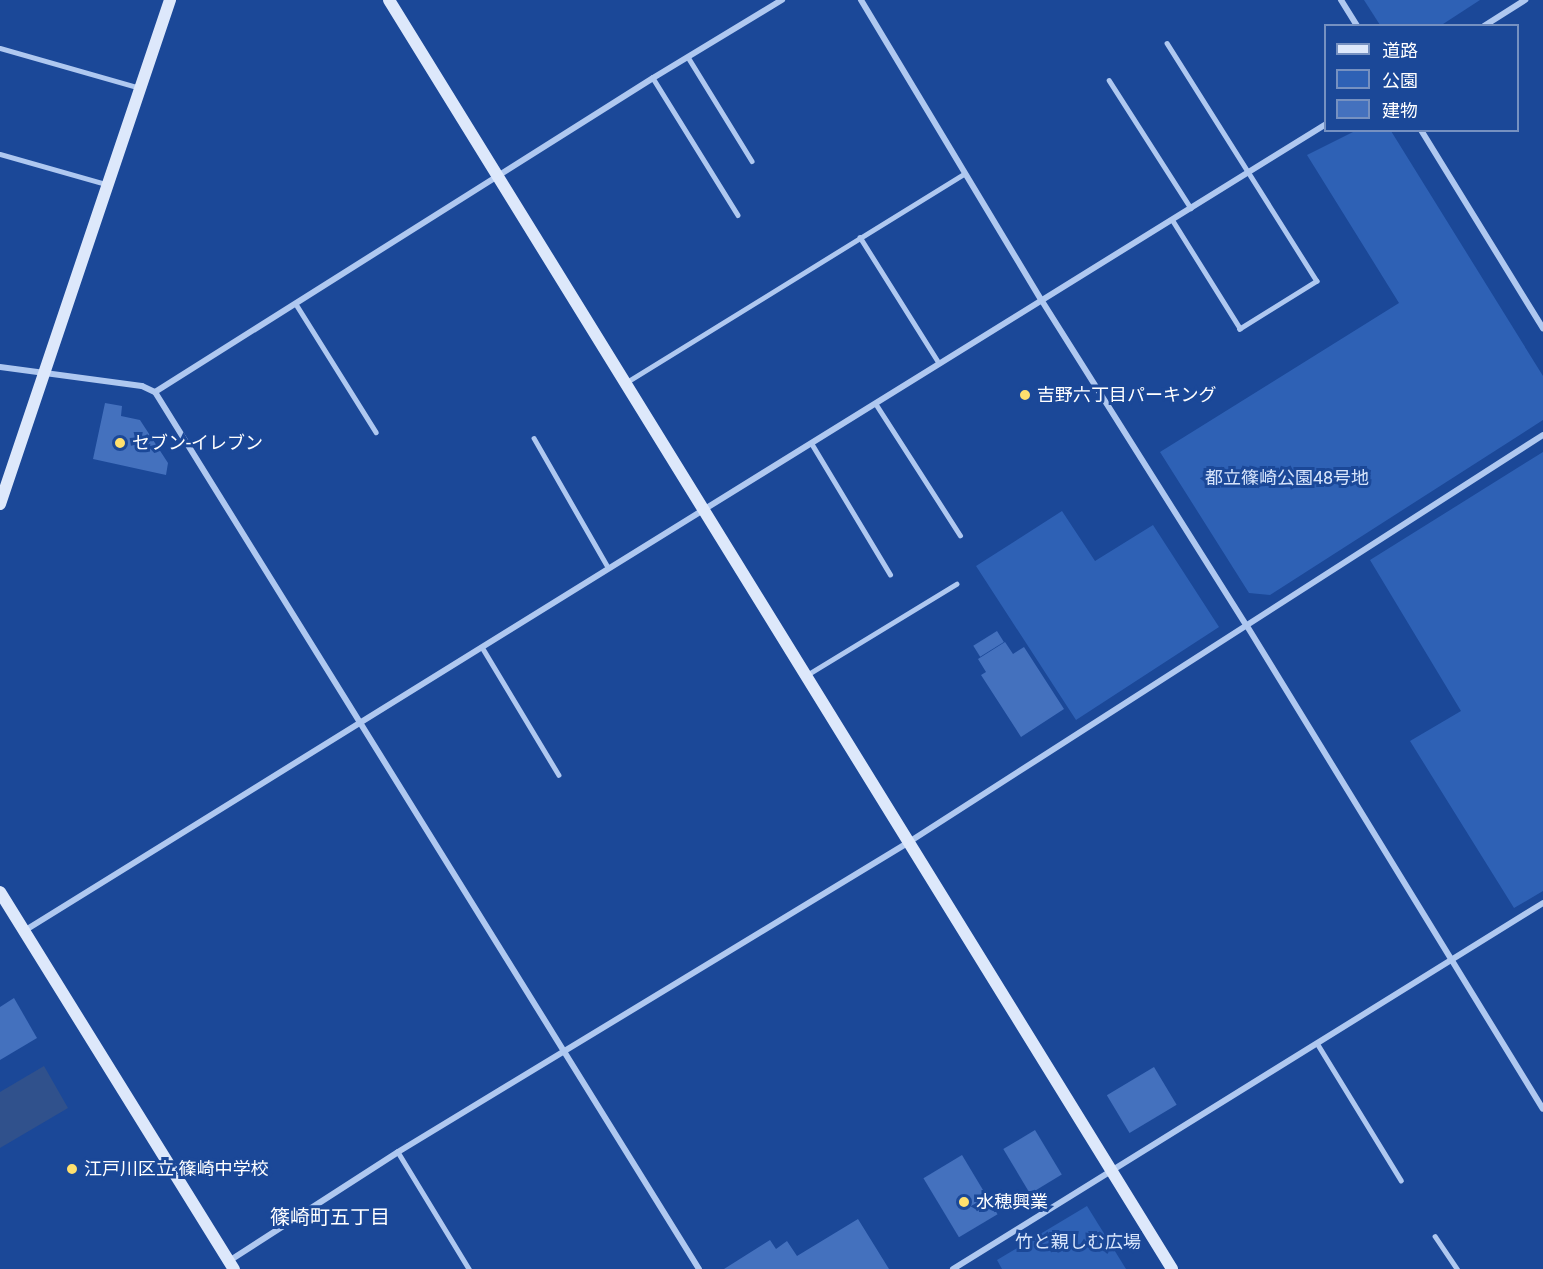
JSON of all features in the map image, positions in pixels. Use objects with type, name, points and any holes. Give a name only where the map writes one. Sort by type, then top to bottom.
[{"type":"street","points":[[0,504],[106,184],[170,0]]},
{"type":"street","points":[[388,0],[1172,1269]]},
{"type":"street","points":[[155,392],[652,78],[782,0]]},
{"type":"street","points":[[861,0],[1042,301],[1247,626],[1543,1109]]},
{"type":"street","points":[[1341,0],[1356,24]]},
{"type":"street","points":[[1487,24],[1525,0]]},
{"type":"street","points":[[24,931],[1324,125]]},
{"type":"street","points":[[1422,132],[1543,328]]},
{"type":"street","points":[[0,366],[142,386],[155,392],[699,1269]]},
{"type":"street","points":[[0,892],[231,1265],[398,1152],[909,842],[1543,435]]},
{"type":"street","points":[[953,1269],[1543,903]]},
{"type":"lane","points":[[1167,43],[1317,281],[1240,328],[1172,220]]},
{"type":"lane","points":[[0,48],[140,88]]},
{"type":"lane","points":[[688,57],[752,161]]},
{"type":"lane","points":[[652,78],[738,215]]},
{"type":"lane","points":[[1109,80],[1191,208]]},
{"type":"lane","points":[[0,164],[1,155],[106,184]]},
{"type":"lane","points":[[624,384],[964,174]]},
{"type":"lane","points":[[860,237],[939,363]]},
{"type":"lane","points":[[296,304],[376,432]]},
{"type":"lane","points":[[876,404],[960,535]]},
{"type":"lane","points":[[534,438],[608,567]]},
{"type":"lane","points":[[812,444],[890,574]]},
{"type":"lane","points":[[805,676],[956,584]]},
{"type":"lane","points":[[482,647],[559,775]]},
{"type":"lane","points":[[1317,1043],[1401,1180]]},
{"type":"lane","points":[[398,1152],[469,1269]]},
{"type":"lane","points":[[1435,1236],[1457,1269]]},
{"type":"green space","points":[[1364,0],[1480,0],[1443,24],[1379,24]]},
{"type":"green space","name":"都立篠崎公園48号地","points":[[1353,132],[1392,132],[1543,376],[1543,420],[1270,595],[1249,593],[1160,452],[1399,303],[1307,155]]},
{"type":"green space","points":[[1543,452],[1543,891],[1514,908],[1410,741],[1461,711],[1370,560]]},
{"type":"green space","points":[[1062,511],[1095,561],[1153,525],[1219,627],[1076,720],[976,566]]},
{"type":"green space","name":"竹と親しむ広場","points":[[1087,1206],[1126,1269],[1002,1269],[997,1260]]},
{"type":"shaded area","points":[[44,1066],[68,1108],[0,1148],[0,1092]]},
{"type":"building","points":[[105,403],[122,406],[121,416],[140,420],[168,463],[166,475],[93,459]]},
{"type":"building","points":[[997,631],[1004,642],[980,657],[973,646]]},
{"type":"building","points":[[1005,642],[1013,654],[1024,647],[1064,709],[1021,737],[981,675],[986,672],[978,659]]},
{"type":"building","points":[[14,998],[37,1038],[0,1060],[0,1007]]},
{"type":"building","points":[[1154,1067],[1177,1105],[1130,1133],[1107,1095]]},
{"type":"building","points":[[1035,1130],[1062,1175],[1030,1194],[1003,1149]]},
{"type":"building","points":[[962,1155],[998,1214],[959,1237],[923,1178]]},
{"type":"building","points":[[858,1219],[889,1269],[724,1269],[770,1240],[776,1249],[787,1241],[797,1256]]},
{"type":"place","name":"吉野六丁目パーキング","points":[[1025,395]]},
{"type":"place","name":"セブン-イレブン","points":[[120,443]]},
{"type":"place","name":"江戸川区立 篠崎中学校","points":[[72,1169]]},
{"type":"place","name":"水穂興業","points":[[964,1202]]},
{"type":"district","name":"篠崎町五丁目","points":[[330,1217]]}]
